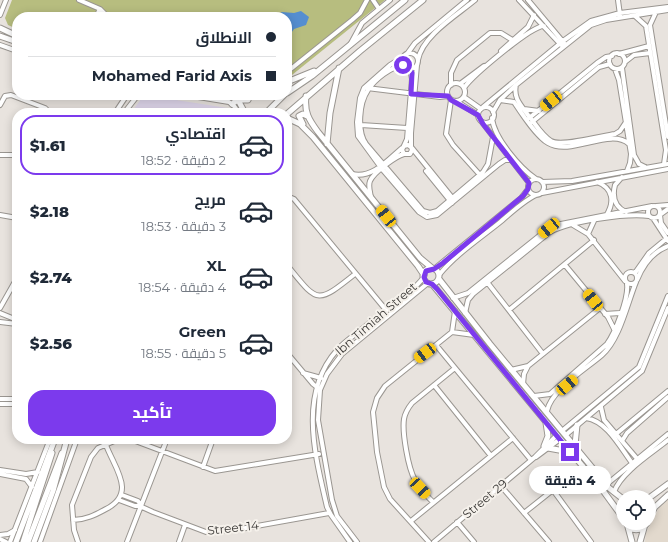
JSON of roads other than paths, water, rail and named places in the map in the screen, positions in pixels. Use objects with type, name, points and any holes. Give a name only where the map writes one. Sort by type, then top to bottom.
[{"type":"main road","points":[[292,89],[323,67],[405,0]]},
{"type":"main road","points":[[292,109],[339,68],[423,0]]},
{"type":"main road","points":[[2,33],[12,35]]},
{"type":"main road","points":[[2,33],[12,39]]},
{"type":"main road","points":[[292,80],[323,67]]},
{"type":"main road","points":[[327,144],[330,113],[339,68]]},
{"type":"main road","points":[[306,96],[305,108],[307,116],[327,144],[420,258],[433,269],[453,298],[511,370],[567,434],[614,492]]},
{"type":"main road","points":[[232,104],[238,100],[247,100]]},
{"type":"main road","points":[[238,100],[242,108]]},
{"type":"main road","points":[[271,108],[279,100]]},
{"type":"main road","points":[[307,116],[302,114],[299,118],[305,128],[416,263],[430,284],[455,311],[583,466],[616,508]]},
{"type":"main road","points":[[292,120],[305,128]]},
{"type":"main road","points":[[424,276],[426,271],[433,269]]},
{"type":"main road","points":[[430,284],[439,277]]},
{"type":"main road","points":[[546,422],[548,436],[546,447],[570,452]]},
{"type":"main road","points":[[575,445],[577,425]]},
{"type":"main road","points":[[16,542],[25,511],[51,444]]},
{"type":"main road","points":[[23,542],[50,464],[52,444]]},
{"type":"main road","points":[[34,542],[55,486],[66,444]]},
{"type":"main road","points":[[28,542],[56,464],[64,450]]},
{"type":"main road","points":[[656,493],[668,484]]},
{"type":"main road","points":[[604,492],[608,486]]},
{"type":"main road","points":[[656,506],[668,495]]},
{"type":"main road","points":[[628,530],[632,542]]},
{"type":"main road","points":[[640,542],[644,530]]},
{"type":"street","points":[[0,14],[6,0]]},
{"type":"street","points":[[79,0],[100,9],[103,12]]},
{"type":"street","points":[[292,68],[360,13],[367,0]]},
{"type":"street","points":[[373,0],[379,9]]},
{"type":"street","points":[[403,65],[405,56],[415,43],[467,0]]},
{"type":"street","points":[[371,197],[369,188],[371,180],[382,166],[403,147],[407,139],[407,128],[421,49],[428,40],[475,0]]},
{"type":"street","points":[[519,0],[563,44]]},
{"type":"street","points":[[528,0],[554,35]]},
{"type":"street","points":[[618,0],[620,15]]},
{"type":"street","points":[[350,45],[362,23],[387,1]]},
{"type":"street","points":[[478,115],[482,108],[591,21],[668,7]]},
{"type":"street","points":[[620,15],[635,16],[668,10]]},
{"type":"street","points":[[563,44],[500,100],[493,112],[492,118],[494,128],[499,138],[519,163],[536,179],[542,182],[572,181],[666,164],[666,150],[649,46],[648,25],[656,12]]},
{"type":"street","points":[[464,97],[464,88],[514,42],[528,27],[534,15]]},
{"type":"street","points":[[635,16],[648,25],[667,120],[668,135]]},
{"type":"street","points":[[451,85],[460,84],[514,42],[535,28],[544,26]]},
{"type":"street","points":[[480,175],[453,145],[446,134],[449,98],[448,90],[451,85],[452,70],[457,60],[490,33],[501,33],[514,42]]},
{"type":"street","points":[[0,45],[12,49]]},
{"type":"street","points":[[530,120],[597,63],[608,56],[649,46]]},
{"type":"street","points":[[627,171],[631,160],[622,68],[625,62],[634,55],[650,53]]},
{"type":"street","points":[[418,60],[414,54],[405,56],[390,65],[366,88],[360,98],[357,122],[358,136],[418,212],[424,216],[431,217],[437,215],[480,175],[488,164],[493,137]]},
{"type":"street","points":[[618,54],[623,56],[625,62]]},
{"type":"street","points":[[610,64],[612,56]]},
{"type":"street","points":[[610,64],[615,69],[619,80],[626,122],[635,159],[645,168]]},
{"type":"street","points":[[530,120],[599,67],[610,64]]},
{"type":"street","points":[[352,174],[366,175],[382,166],[396,157],[407,155],[412,152],[410,133],[413,94],[412,76],[410,69],[403,65],[392,69],[366,88],[363,102],[361,125],[363,139],[382,166]]},
{"type":"street","points":[[410,69],[417,65]]},
{"type":"street","points":[[615,69],[622,68]]},
{"type":"street","points":[[460,84],[464,88]]},
{"type":"street","points":[[516,85],[515,97],[543,140],[555,146],[563,147],[619,138],[629,144]]},
{"type":"street","points":[[366,88],[449,98],[456,101],[478,115],[529,183],[528,189],[523,196],[433,269]]},
{"type":"street","points":[[0,105],[5,96],[12,95]]},
{"type":"street","points":[[464,97],[482,108],[488,107],[493,112]]},
{"type":"street","points":[[456,101],[464,97]]},
{"type":"street","points":[[24,100],[45,108]]},
{"type":"street","points":[[128,108],[134,100]]},
{"type":"street","points":[[212,100],[232,104],[235,108]]},
{"type":"street","points":[[500,100],[514,102],[549,140],[560,143],[618,133],[626,122]]},
{"type":"street","points":[[524,109],[539,111]]},
{"type":"street","points":[[481,120],[487,122],[492,118]]},
{"type":"street","points":[[361,125],[407,128]]},
{"type":"street","points":[[403,147],[408,145],[412,148],[452,201]]},
{"type":"street","points":[[403,147],[407,155],[417,160],[452,201]]},
{"type":"street","points":[[0,155],[12,154]]},
{"type":"street","points":[[452,201],[499,164],[505,160],[511,160]]},
{"type":"street","points":[[439,277],[449,264],[525,202],[536,195],[597,181],[668,169]]},
{"type":"street","points":[[622,177],[615,185],[614,192],[617,206],[626,212]]},
{"type":"street","points":[[529,183],[536,179]]},
{"type":"street","points":[[597,181],[607,187],[610,193],[611,206],[606,216]]},
{"type":"street","points":[[542,182],[544,188],[542,193]]},
{"type":"street","points":[[528,189],[531,194],[536,195]]},
{"type":"street","points":[[292,199],[386,310]]},
{"type":"street","points":[[465,313],[470,297],[549,228],[561,224],[654,206],[668,205]]},
{"type":"street","points":[[654,206],[660,209],[661,223],[668,233]]},
{"type":"street","points":[[634,273],[649,254],[667,240],[648,211],[654,206]]},
{"type":"street","points":[[453,298],[465,295],[486,282],[550,232],[571,225],[634,215],[656,218],[668,209]]},
{"type":"street","points":[[0,215],[12,217]]},
{"type":"street","points":[[588,234],[594,221]]},
{"type":"street","points":[[571,225],[581,229],[594,240],[626,282],[632,285],[636,281]]},
{"type":"street","points":[[509,310],[594,240]]},
{"type":"street","points":[[547,411],[549,402],[554,393],[604,348],[616,330],[642,268],[651,256],[668,246]]},
{"type":"street","points":[[565,265],[605,314],[616,330]]},
{"type":"street","points":[[615,269],[628,273],[634,273]]},
{"type":"street","points":[[292,271],[308,290],[319,296],[330,293],[355,274]]},
{"type":"street","points":[[616,330],[627,294],[625,276],[628,273]]},
{"type":"street","points":[[634,273],[636,281]]},
{"type":"street","name":"Ibn Timiah Street","points":[[350,542],[330,514],[328,507],[317,454],[312,410],[318,388],[337,350],[386,310],[424,276]]},
{"type":"street","points":[[486,282],[543,354]]},
{"type":"street","name":"Ibn Timiah Street","points":[[322,378],[350,346],[430,284]]},
{"type":"street","points":[[0,308],[12,287]]},
{"type":"street","points":[[567,434],[600,407],[643,368],[667,307],[668,296]]},
{"type":"street","points":[[563,430],[639,367],[667,307]]},
{"type":"street","points":[[524,384],[524,374],[528,366],[600,308]]},
{"type":"street","points":[[428,542],[390,499],[384,487],[377,452],[373,412],[377,398],[385,386],[452,332],[455,311]]},
{"type":"street","points":[[0,313],[12,318]]},
{"type":"street","points":[[605,314],[620,314]]},
{"type":"street","points":[[5,316],[1,322],[12,323]]},
{"type":"street","points":[[452,332],[474,335]]},
{"type":"street","points":[[436,345],[531,460]]},
{"type":"street","points":[[292,359],[318,388]]},
{"type":"street","points":[[511,370],[528,366]]},
{"type":"street","points":[[433,502],[420,488],[412,474],[403,424],[408,407],[455,368]]},
{"type":"street","points":[[303,372],[322,378]]},
{"type":"street","points":[[434,386],[491,456]]},
{"type":"street","name":"Ibn Timiah Street","points":[[318,388],[318,420],[333,505],[336,513],[357,542]]},
{"type":"street","points":[[616,434],[668,391]]},
{"type":"street","points":[[534,396],[554,393]]},
{"type":"street","points":[[622,441],[627,433],[668,397]]},
{"type":"street","points":[[0,399],[10,402]]},
{"type":"street","points":[[0,404],[10,402]]},
{"type":"street","points":[[600,407],[604,420],[639,460]]},
{"type":"street","points":[[586,418],[595,419],[602,424],[632,463]]},
{"type":"street","points":[[614,492],[619,481],[639,460],[668,434]]},
{"type":"street","name":"Street 29","points":[[434,542],[558,437]]},
{"type":"street","points":[[410,521],[513,438]]},
{"type":"street","points":[[608,486],[632,463],[639,460],[668,440]]},
{"type":"street","points":[[47,542],[40,541],[75,444]]},
{"type":"street","points":[[143,444],[215,471],[323,453]]},
{"type":"street","points":[[127,542],[165,444]]},
{"type":"street","points":[[203,467],[211,444]]},
{"type":"street","points":[[73,520],[97,514],[119,500],[122,495],[122,483],[106,445],[94,452],[73,502],[73,520],[78,542]]},
{"type":"street","points":[[524,513],[583,466]]},
{"type":"street","points":[[0,470],[25,476],[32,487]]},
{"type":"street","points":[[0,474],[25,476],[40,472]]},
{"type":"street","points":[[10,542],[25,511],[32,487],[40,472]]},
{"type":"street","points":[[501,486],[549,542]]},
{"type":"street","points":[[552,490],[582,527],[592,542]]},
{"type":"street","points":[[122,495],[138,502],[141,506]]},
{"type":"street","points":[[119,500],[141,506]]},
{"type":"street","points":[[328,507],[333,505]]},
{"type":"street","name":"Street 14","points":[[141,506],[202,531],[219,532],[336,513]]},
{"type":"street","points":[[458,522],[474,542]]},
{"type":"street","points":[[179,542],[185,525]]},
{"type":"street","points":[[3,538],[15,530]]},
{"type":"water","points":[[301,11],[309,17],[306,25],[294,29],[292,32],[292,13]]}]
